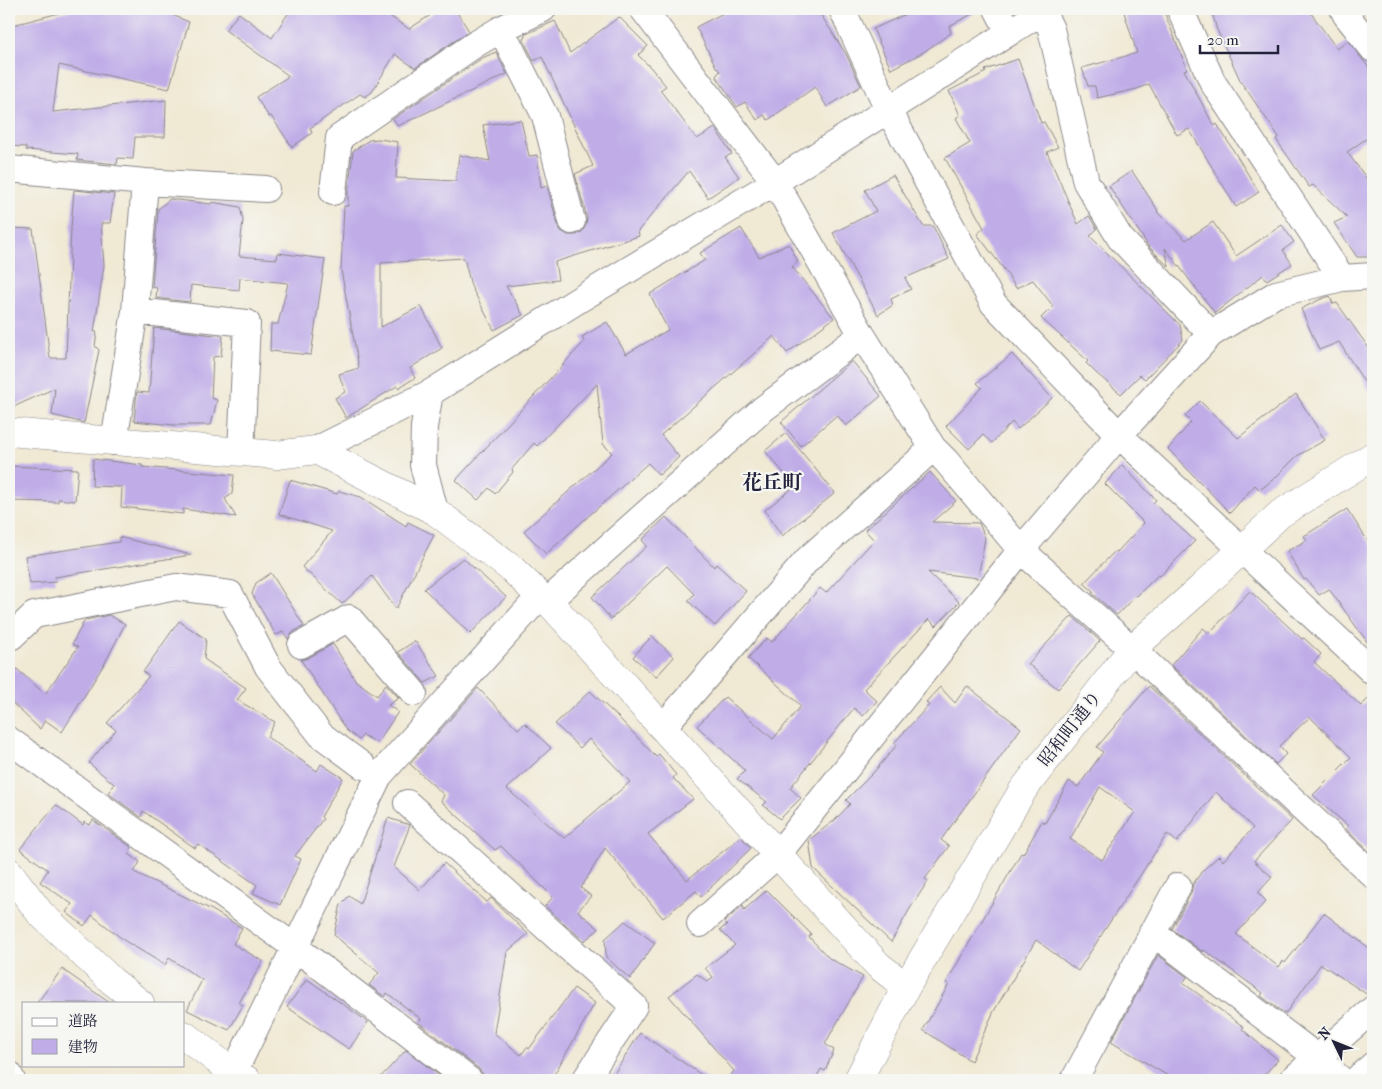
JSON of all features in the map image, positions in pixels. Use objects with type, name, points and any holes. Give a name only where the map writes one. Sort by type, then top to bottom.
[{"type":"street","points":[[333,192],[339,138],[474,45],[501,29],[542,9]]},
{"type":"street","points":[[643,9],[775,182],[862,335],[933,448],[1021,550],[1132,649],[1373,875]]},
{"type":"street","points":[[842,9],[888,109],[993,303],[1119,434],[1242,550],[1369,662]]},
{"type":"street","points":[[997,9],[1009,32]]},
{"type":"street","points":[[1180,9],[1213,83],[1342,278]]},
{"type":"street","points":[[1343,9],[1373,48]]},
{"type":"street","points":[[9,432],[277,455],[316,450],[430,393],[580,299],[775,182],[1044,10],[1051,29],[1086,182],[1120,238],[1211,334]]},
{"type":"street","points":[[501,29],[545,116],[572,221]]},
{"type":"street","points":[[9,169],[145,182],[266,189]]},
{"type":"street","points":[[114,442],[135,311],[145,182]]},
{"type":"street","points":[[700,924],[778,854],[1021,550],[1119,434],[1211,334],[1276,294],[1342,278],[1373,276]]},
{"type":"street","points":[[135,311],[247,323],[241,452]]},
{"type":"street","points":[[185,1036],[237,1078],[296,948],[379,776],[544,599],[763,409],[862,335]]},
{"type":"street","points":[[430,393],[424,427],[423,465],[435,511]]},
{"type":"street","points":[[662,728],[808,559],[933,448]]},
{"type":"street","points":[[316,450],[435,511],[512,568],[544,599],[878,965],[906,987]]},
{"type":"street","name":"昭和町通り","points":[[858,1080],[906,987],[1023,790],[1132,649],[1280,514],[1373,456]]},
{"type":"street","points":[[12,636],[34,615],[176,587],[230,594],[268,667],[321,735],[363,766]]},
{"type":"street","points":[[301,645],[348,618],[414,693]]},
{"type":"street","points":[[9,740],[296,948],[469,1080]]},
{"type":"street","points":[[406,803],[634,1006],[584,1080]]},
{"type":"street","points":[[9,872],[40,913],[112,981],[139,1002]]},
{"type":"street","points":[[1074,1080],[1178,886]]},
{"type":"street","points":[[1152,932],[1318,1058],[1341,1080]]},
{"type":"street","points":[[1292,1080],[1373,1009]]},
{"type":"street","points":[[1356,1080],[1373,1065]]},
{"type":"street","points":[[9,1074],[12,1080]]},
{"type":"building","points":[[75,9],[158,9],[189,22],[169,89],[59,65],[53,112],[166,100],[165,137],[135,137],[133,159],[118,158],[117,164],[77,160],[78,154],[26,150],[26,147],[9,146],[9,26]]},
{"type":"building","points":[[291,9],[379,9],[409,29],[440,9],[455,9],[469,31],[415,68],[395,54],[372,92],[365,97],[360,94],[310,128],[312,133],[292,147],[256,97],[289,76],[225,30],[239,13],[272,38]]},
{"type":"building","points":[[731,9],[817,9],[846,54],[861,86],[827,107],[815,87],[768,120],[764,115],[757,120],[745,102],[737,107],[716,76],[720,71],[716,67],[696,27]]},
{"type":"building","points":[[917,9],[982,9],[949,26],[951,33],[922,53],[891,69],[873,29]]},
{"type":"building","points":[[1123,9],[1163,9],[1187,69],[1184,70],[1214,126],[1217,124],[1259,192],[1236,207],[1189,129],[1177,135],[1149,84],[1137,89],[1097,98],[1095,86],[1088,86],[1082,68],[1137,53]]},
{"type":"building","points":[[1211,9],[1308,9],[1337,49],[1348,41],[1373,73],[1373,134],[1347,152],[1373,187],[1373,257],[1357,257],[1334,223],[1347,217],[1313,185],[1309,187],[1276,139],[1279,137],[1241,82],[1217,30]]},
{"type":"building","points":[[619,17],[648,46],[638,55],[666,86],[660,90],[697,139],[715,128],[732,154],[725,157],[739,177],[708,198],[689,171],[638,231],[639,236],[555,262],[558,280],[506,286],[523,315],[494,330],[471,286],[464,258],[381,263],[381,327],[421,306],[442,348],[410,368],[415,378],[398,388],[397,386],[346,418],[335,398],[345,392],[339,374],[359,368],[341,270],[344,206],[348,206],[353,151],[369,140],[379,139],[398,142],[396,178],[456,181],[459,155],[490,161],[483,125],[521,120],[529,156],[537,155],[541,188],[547,186],[561,231],[568,235],[576,235],[582,232],[587,218],[575,174],[593,166],[542,57],[534,61],[523,39],[524,35],[555,21],[570,53]]},
{"type":"building","points":[[496,52],[507,74],[398,126],[393,119],[482,58]]},
{"type":"building","points":[[1018,59],[1041,123],[1044,122],[1058,147],[1047,152],[1078,224],[1089,216],[1097,229],[1090,236],[1180,325],[1183,340],[1145,379],[1140,375],[1121,394],[1096,373],[1086,363],[1088,361],[1041,318],[1053,306],[1033,280],[1016,288],[977,234],[984,228],[945,158],[970,143],[956,118],[960,115],[949,91],[986,72],[985,70]]},
{"type":"building","points":[[1132,171],[1158,213],[1186,240],[1213,222],[1236,256],[1282,225],[1294,242],[1283,250],[1292,264],[1267,280],[1263,275],[1215,313],[1165,248],[1169,267],[1149,247],[1109,186]]},
{"type":"building","points":[[893,175],[923,226],[933,226],[949,259],[905,278],[911,289],[891,299],[893,305],[878,315],[833,233],[876,211],[865,190]]},
{"type":"building","points":[[74,190],[114,194],[110,223],[101,223],[104,265],[94,332],[97,332],[95,346],[99,350],[84,423],[52,415],[55,388],[9,409],[9,228],[33,229],[50,358],[66,358]]},
{"type":"building","points":[[170,199],[211,204],[212,202],[240,207],[243,220],[239,256],[277,259],[278,253],[325,259],[311,355],[270,351],[271,324],[278,324],[288,283],[240,278],[239,290],[191,285],[190,302],[156,298],[157,288],[152,287],[158,209]]},
{"type":"building","points":[[741,228],[759,257],[789,244],[798,262],[792,267],[834,318],[787,353],[774,336],[661,435],[679,457],[659,475],[648,463],[546,554],[524,531],[612,453],[603,444],[597,384],[537,446],[534,443],[512,469],[513,472],[495,494],[489,488],[478,500],[456,480],[584,342],[582,337],[607,322],[626,354],[668,330],[650,294],[705,260],[700,253]]},
{"type":"building","points":[[1330,296],[1333,304],[1337,303],[1373,354],[1373,396],[1339,342],[1319,350],[1301,309]]},
{"type":"building","points":[[154,328],[223,336],[221,356],[213,357],[211,398],[217,400],[211,425],[174,425],[134,421],[137,392],[149,393]]},
{"type":"building","points":[[1012,354],[1052,398],[1018,429],[1012,422],[992,443],[983,435],[969,449],[946,426],[982,388],[977,383]]},
{"type":"building","points":[[852,361],[881,396],[846,426],[837,415],[801,446],[781,422]]},
{"type":"building","points":[[1296,394],[1325,440],[1297,456],[1260,490],[1255,485],[1230,513],[1168,449],[1191,422],[1185,416],[1200,401],[1238,438]]},
{"type":"building","points":[[786,433],[835,493],[782,536],[765,510],[795,486],[765,451]]},
{"type":"building","points":[[93,459],[142,465],[142,467],[234,475],[232,494],[225,499],[236,517],[183,509],[183,514],[121,507],[122,487],[92,486]]},
{"type":"building","points":[[1122,465],[1156,500],[1153,503],[1195,541],[1117,615],[1092,593],[1094,592],[1084,583],[1144,523],[1105,484]]},
{"type":"building","points":[[9,466],[78,469],[75,501],[58,499],[58,502],[9,501]]},
{"type":"building","points":[[930,472],[956,501],[932,522],[979,523],[985,538],[978,578],[928,572],[959,602],[936,626],[929,619],[864,689],[877,701],[863,716],[854,708],[790,788],[801,798],[780,819],[763,805],[767,802],[737,779],[745,771],[697,726],[725,697],[773,739],[801,706],[748,658],[767,638],[772,642],[820,588],[826,593],[874,540],[865,530]]},
{"type":"building","points":[[290,480],[337,494],[339,491],[361,497],[406,526],[408,522],[434,535],[396,609],[372,576],[342,604],[302,567],[332,531],[279,514]]},
{"type":"building","points":[[1347,509],[1373,549],[1373,650],[1329,589],[1319,595],[1306,579],[1304,580],[1287,551],[1307,540],[1304,536]]},
{"type":"building","points":[[666,517],[714,567],[716,564],[746,591],[715,626],[688,601],[694,594],[667,566],[611,619],[592,597],[647,546],[642,540]]},
{"type":"building","points":[[119,537],[191,555],[55,577],[56,582],[30,584],[25,556],[119,542]]},
{"type":"building","points":[[463,558],[506,597],[470,634],[424,589]]},
{"type":"building","points":[[271,573],[304,626],[293,632],[288,639],[283,632],[276,635],[252,594],[256,583]]},
{"type":"building","points":[[1250,591],[1321,654],[1314,662],[1361,706],[1373,694],[1373,855],[1346,829],[1348,826],[1313,795],[1351,757],[1310,717],[1279,746],[1286,754],[1276,764],[1171,665],[1203,628],[1209,633]]},
{"type":"building","points":[[109,615],[125,624],[106,661],[62,732],[45,720],[40,729],[9,700],[9,662],[45,694],[78,647],[72,644],[85,620]]},
{"type":"building","points":[[1072,616],[1100,641],[1058,689],[1028,664]]},
{"type":"building","points":[[179,621],[206,639],[204,659],[246,688],[237,700],[275,722],[267,737],[317,771],[321,764],[343,778],[321,817],[323,819],[295,856],[301,859],[280,905],[253,893],[257,885],[198,844],[195,848],[143,811],[141,817],[108,793],[114,784],[89,763],[116,730],[107,723],[149,676],[143,672]]},
{"type":"building","points":[[652,636],[674,657],[656,677],[633,657]]},
{"type":"building","points":[[415,641],[439,676],[425,683],[398,652]]},
{"type":"building","points":[[333,644],[356,681],[377,696],[386,684],[399,698],[388,705],[398,712],[377,743],[363,735],[359,740],[346,730],[301,660]]},
{"type":"building","points":[[967,686],[1021,728],[941,840],[949,846],[925,879],[928,881],[891,942],[813,868],[809,840],[835,820],[850,804],[846,800],[897,745],[894,743],[929,705],[926,702],[940,687],[955,703]]},
{"type":"building","points":[[1149,686],[1292,820],[1254,861],[1272,877],[1258,893],[1266,901],[1236,934],[1279,967],[1283,961],[1285,963],[1324,913],[1373,951],[1373,994],[1368,995],[1321,964],[1285,1014],[1261,996],[1263,993],[1172,929],[1191,893],[1193,884],[1203,870],[1219,856],[1223,861],[1253,828],[1216,792],[1177,842],[1167,834],[1078,971],[1036,940],[994,1011],[971,1061],[923,1030],[949,984],[946,983],[1021,853],[1023,854],[1042,821],[1045,823],[1069,781],[1078,787],[1103,752],[1097,747]],"holes":[[[1100,787],[1135,812],[1102,860],[1070,839]]]},
{"type":"building","points":[[478,688],[518,729],[525,723],[551,748],[507,789],[564,838],[630,782],[589,739],[580,748],[555,724],[590,691],[656,757],[659,754],[676,775],[673,778],[693,799],[648,834],[687,880],[741,837],[751,848],[701,897],[696,891],[663,918],[605,848],[581,888],[591,896],[578,911],[599,929],[584,941],[545,906],[553,897],[501,846],[495,850],[441,801],[444,795],[410,764]]},
{"type":"building","points":[[56,805],[83,825],[84,822],[90,825],[93,820],[131,847],[129,854],[140,862],[134,872],[212,910],[242,928],[233,944],[263,961],[239,1003],[243,1005],[229,1030],[187,1010],[202,980],[169,958],[165,965],[125,941],[92,915],[84,926],[66,912],[72,904],[40,882],[48,870],[20,849]]},
{"type":"building","points":[[388,818],[410,825],[394,867],[420,890],[444,863],[487,902],[491,898],[528,934],[507,952],[494,1033],[521,1055],[527,1047],[529,1049],[574,988],[595,1003],[551,1080],[484,1080],[483,1074],[478,1068],[418,1022],[421,1019],[387,993],[385,997],[369,985],[379,973],[334,935],[341,904],[349,896],[360,904]]},
{"type":"building","points":[[767,890],[811,934],[809,937],[829,958],[863,977],[825,1044],[834,1050],[825,1071],[821,1069],[815,1080],[727,1080],[734,1071],[669,996],[697,974],[708,982],[713,977],[705,968],[735,945],[720,930],[727,925],[724,922],[743,905],[744,910]]},
{"type":"building","points":[[625,921],[655,943],[630,979],[606,957],[605,939]]},
{"type":"building","points":[[1158,955],[1187,977],[1183,983],[1244,1027],[1242,1029],[1278,1060],[1259,1080],[1175,1080],[1111,1042]]},
{"type":"building","points":[[62,969],[109,1002],[38,1002]]},
{"type":"building","points":[[307,979],[368,1022],[349,1049],[287,1007]]},
{"type":"building","points":[[640,1033],[709,1080],[610,1080]]},
{"type":"building","points":[[406,1050],[445,1080],[378,1080]]},
{"type":"district","name":"花丘町","points":[[772,482]]}]
